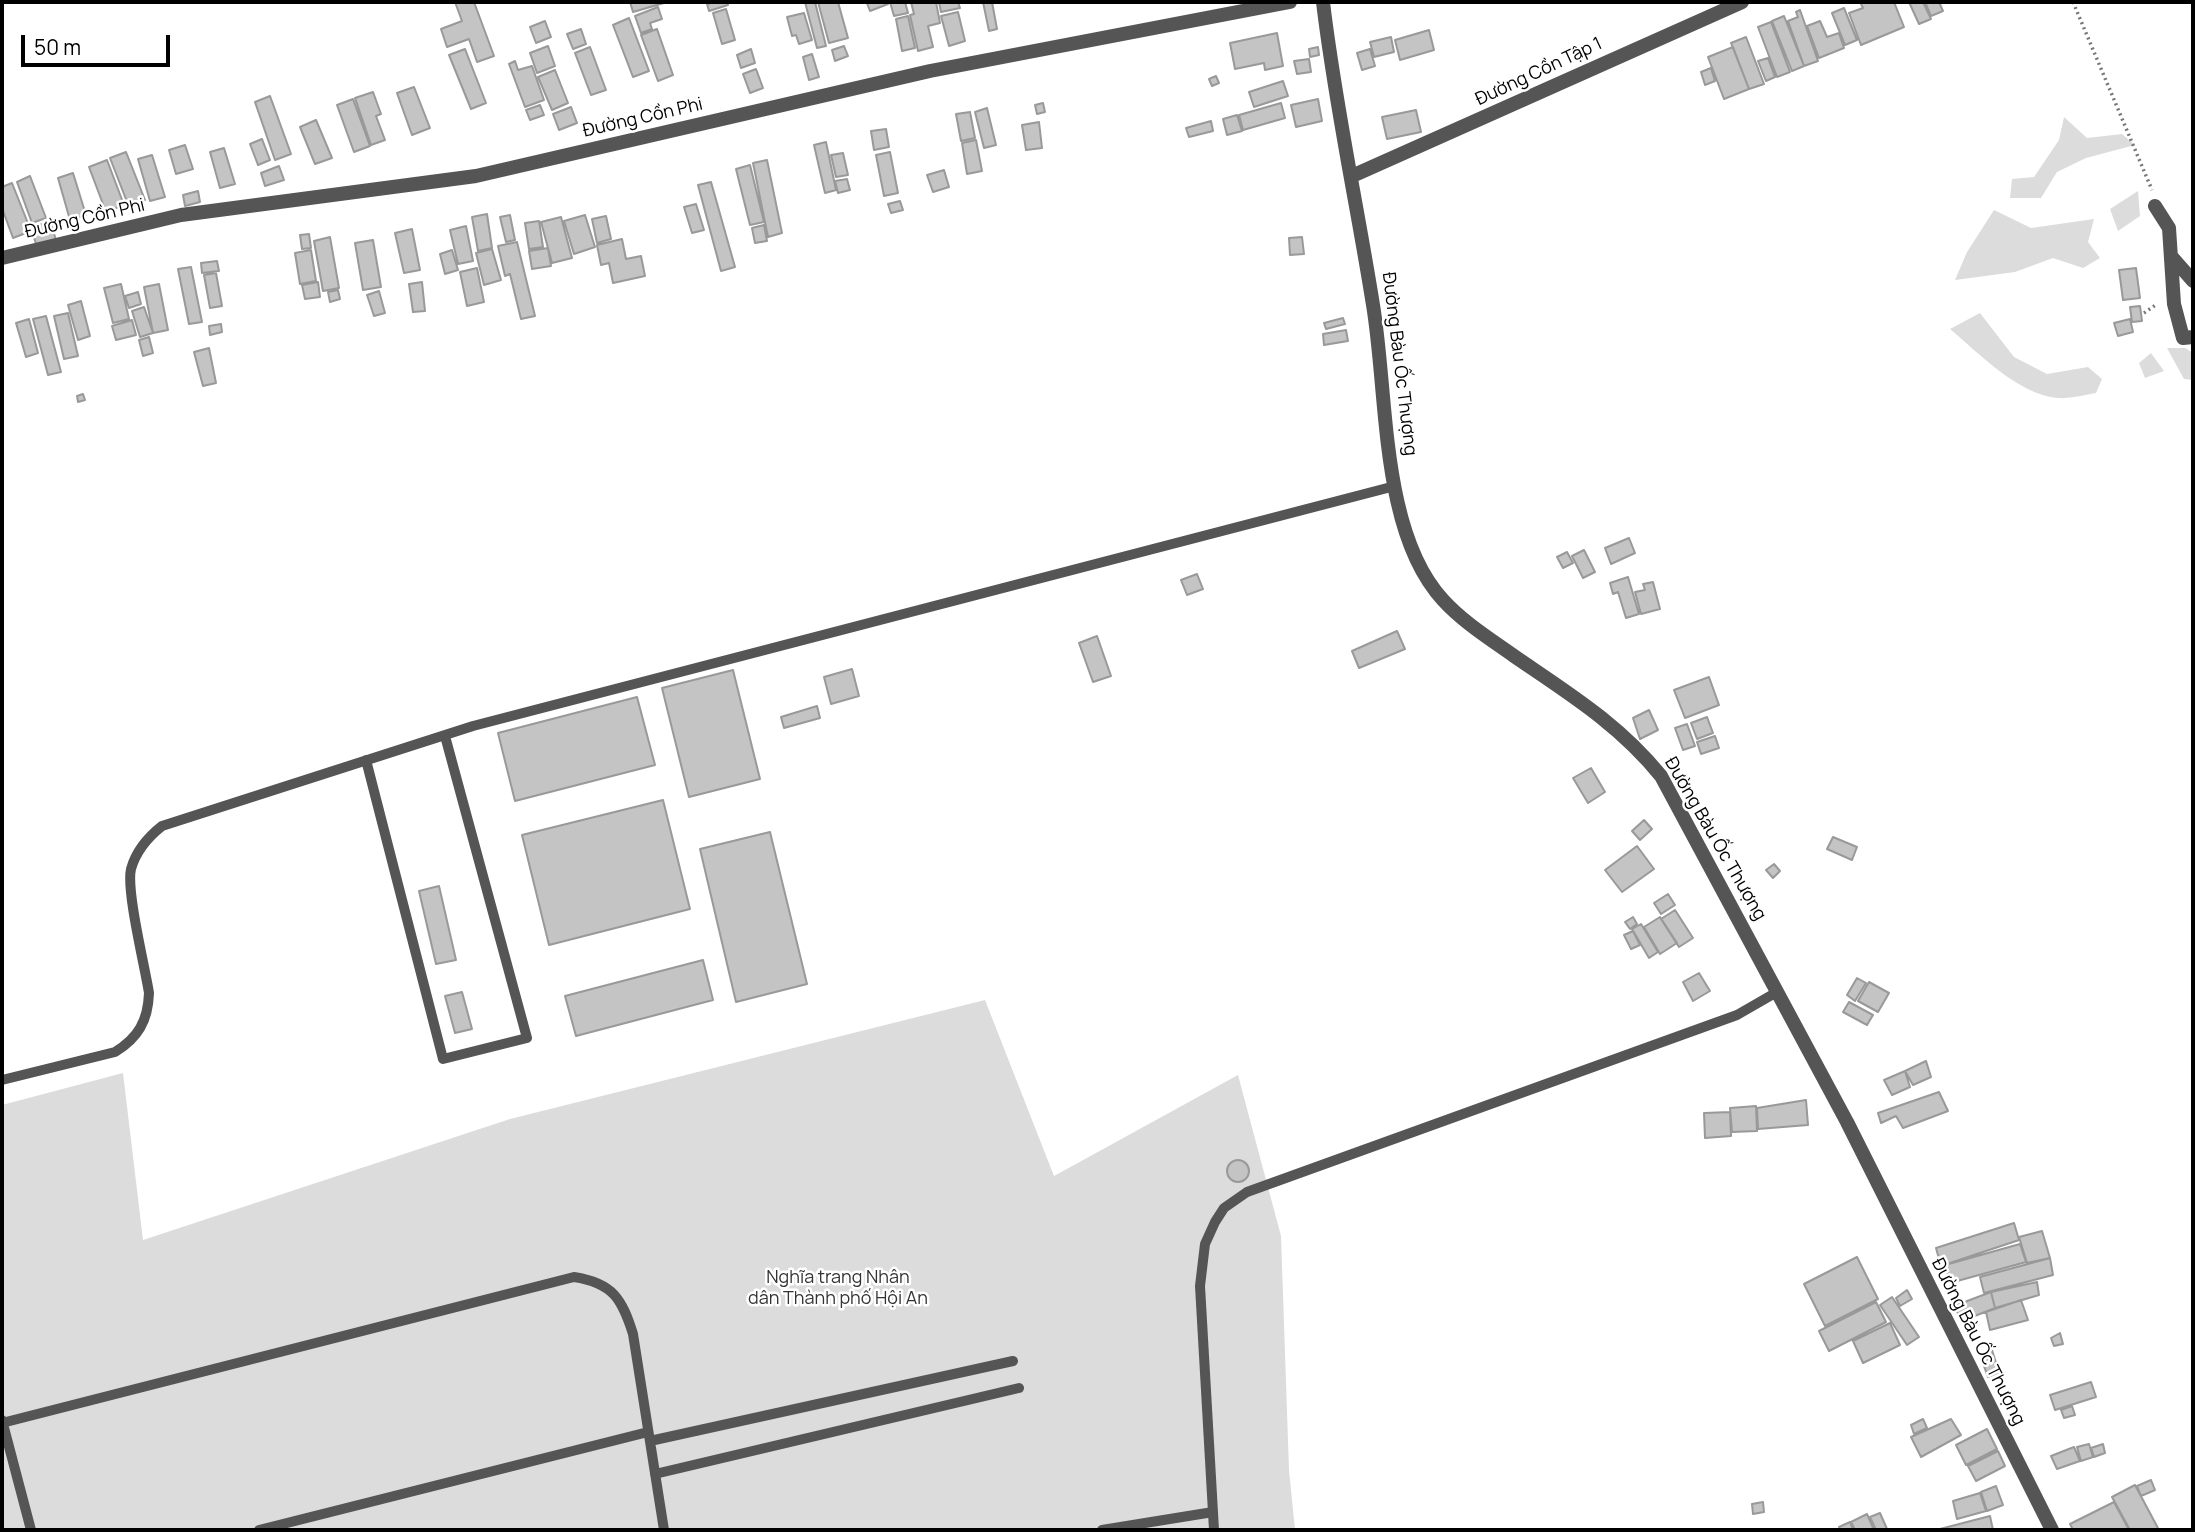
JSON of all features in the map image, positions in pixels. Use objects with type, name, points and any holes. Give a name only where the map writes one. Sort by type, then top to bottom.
[{"type":"street","name":"Đường Cồn Phi","points":[[2,258],[181,215],[476,176],[930,71],[1290,2]]},
{"type":"street","name":"Đường Bàu Ốc Thượng","points":[[1323,2],[1331,68],[1375,315],[1395,486],[1414,559],[1443,600],[1481,633],[1599,714],[1635,744],[1661,776],[1847,1122],[2052,1530]]},
{"type":"street","name":"Đường Cồn Tập 1","points":[[1352,176],[1742,2]]},
{"type":"street","points":[[2155,206],[2169,228],[2174,304],[2183,338],[2193,337]]},
{"type":"street","points":[[2171,256],[2193,281]]},
{"type":"lane","points":[[2,1080],[114,1052],[131,1043],[143,1026],[149,1010],[149,993],[130,890],[131,871],[138,851],[162,826],[473,726],[1395,486]]},
{"type":"lane","points":[[366,760],[443,1059],[527,1038],[445,736]]},
{"type":"lane","points":[[1214,1530],[1200,1286],[1205,1244],[1224,1208],[1247,1192],[1737,1015],[1777,992]]},
{"type":"lane","points":[[31,1530],[2,1421],[574,1277],[594,1280],[624,1306],[633,1334],[664,1530]]},
{"type":"lane","points":[[259,1530],[649,1437],[1013,1360]]},
{"type":"lane","points":[[655,1474],[1019,1388]]},
{"type":"lane","points":[[1102,1530],[1213,1512]]},
{"type":"lane","points":[[310,1517],[313,1530]]},
{"type":"path","points":[[2073,2],[2150,180],[2155,206]]},
{"type":"path","points":[[2144,313],[2157,304],[2160,296]]},
{"type":"green space","points":[[2064,117],[2087,138],[2122,134],[2135,145],[2086,158],[2057,172],[2041,198],[2010,198],[2012,179],[2034,177],[2059,140]]},
{"type":"green space","points":[[2138,191],[2140,216],[2118,231],[2110,209]]},
{"type":"green space","points":[[1994,210],[2031,228],[2094,219],[2088,242],[2100,258],[2083,268],[2053,258],[2015,272],[1955,280],[1967,252]]},
{"type":"green space","points":[[1980,313],[2014,357],[2047,374],[2088,367],[2102,379],[2096,393],[2057,398],[2042,395],[2013,381],[1950,329]]},
{"type":"green space","points":[[2167,348],[2185,348],[2193,353],[2193,380],[2184,379]]},
{"type":"green space","points":[[2151,353],[2164,371],[2145,378],[2139,363]]},
{"type":"green space","name":"Nghĩa trang Nhân dân Thành phố Hội An","points":[[985,1000],[1054,1176],[1238,1075],[1281,1236],[1289,1470],[1295,1530],[2,1530],[2,1105],[123,1073],[143,1240],[510,1119]]},
{"type":"building","points":[[455,2],[474,2],[494,56],[477,62],[469,39],[447,47],[441,29],[462,21]]},
{"type":"building","points":[[630,2],[663,2],[664,3],[633,12]]},
{"type":"building","points":[[727,2],[728,5],[709,11],[707,4]]},
{"type":"building","points":[[805,2],[815,2],[826,46],[817,48]]},
{"type":"building","points":[[818,2],[838,2],[848,38],[829,43]]},
{"type":"building","points":[[890,2],[905,2],[908,13],[894,16]]},
{"type":"building","points":[[911,2],[936,2],[940,23],[928,26],[933,47],[918,51],[910,15],[914,14]]},
{"type":"building","points":[[939,2],[958,2],[960,8],[941,12]]},
{"type":"building","points":[[983,2],[992,2],[997,29],[989,31]]},
{"type":"building","points":[[1860,2],[1894,2],[1904,27],[1861,45],[1849,13],[1863,8]]},
{"type":"building","points":[[1909,2],[1923,2],[1931,19],[1919,24]]},
{"type":"building","points":[[1925,2],[1939,2],[1943,11],[1931,16]]},
{"type":"building","points":[[867,3],[888,4],[870,11]]},
{"type":"building","points":[[658,7],[662,19],[650,23],[652,29],[641,33],[635,16]]},
{"type":"building","points":[[1844,8],[1857,40],[1845,45],[1832,13]]},
{"type":"building","points":[[726,9],[735,40],[722,44],[713,13]]},
{"type":"building","points":[[1800,10],[1818,61],[1804,66],[1788,21],[1798,17],[1796,12]]},
{"type":"building","points":[[958,12],[965,41],[949,46],[941,16]]},
{"type":"building","points":[[804,13],[812,40],[799,44],[796,35],[792,36],[787,17]]},
{"type":"building","points":[[908,16],[915,48],[902,51],[896,19]]},
{"type":"building","points":[[1784,16],[1804,66],[1792,71],[1772,21]]},
{"type":"building","points":[[629,18],[649,71],[633,77],[613,25]]},
{"type":"building","points":[[545,21],[551,37],[536,43],[530,27]]},
{"type":"building","points":[[1820,21],[1827,37],[1839,33],[1844,48],[1819,58],[1807,26]]},
{"type":"building","points":[[1771,22],[1790,72],[1777,77],[1758,27]]},
{"type":"building","points":[[581,29],[586,44],[573,49],[567,34]]},
{"type":"building","points":[[657,29],[673,75],[658,81],[641,35]]},
{"type":"building","points":[[1429,30],[1434,50],[1400,60],[1395,40]]},
{"type":"building","points":[[1277,33],[1283,66],[1265,70],[1264,63],[1235,69],[1230,43]]},
{"type":"building","points":[[1391,37],[1394,52],[1374,57],[1370,42]]},
{"type":"building","points":[[1746,37],[1764,84],[1749,89],[1731,43]]},
{"type":"building","points":[[548,46],[555,66],[537,73],[530,53]]},
{"type":"building","points":[[844,46],[848,56],[835,61],[832,50]]},
{"type":"building","points":[[590,47],[606,90],[591,95],[575,53]]},
{"type":"building","points":[[1318,47],[1319,55],[1310,57],[1309,49]]},
{"type":"building","points":[[1733,47],[1749,89],[1724,99],[1708,57]]},
{"type":"building","points":[[465,49],[486,103],[471,109],[449,55]]},
{"type":"building","points":[[751,49],[755,63],[741,68],[737,55]]},
{"type":"building","points":[[1370,49],[1375,66],[1362,70],[1357,53]]},
{"type":"building","points":[[812,54],[819,77],[809,80],[803,57]]},
{"type":"building","points":[[1768,58],[1775,77],[1766,81],[1758,61]]},
{"type":"building","points":[[1309,59],[1311,72],[1297,74],[1294,61]]},
{"type":"building","points":[[515,61],[518,70],[532,66],[544,100],[525,107],[509,64]]},
{"type":"building","points":[[1711,68],[1715,81],[1705,85],[1701,72]]},
{"type":"building","points":[[756,69],[763,88],[750,93],[743,74]]},
{"type":"building","points":[[555,70],[568,103],[552,110],[538,77]]},
{"type":"building","points":[[1216,76],[1219,83],[1212,86],[1209,79]]},
{"type":"building","points":[[1283,81],[1288,96],[1254,107],[1249,92]]},
{"type":"building","points":[[414,87],[430,128],[412,135],[397,93]]},
{"type":"building","points":[[373,92],[381,114],[376,116],[385,140],[371,145],[355,98]]},
{"type":"building","points":[[270,96],[291,154],[275,160],[255,102]]},
{"type":"building","points":[[353,99],[370,146],[354,152],[337,105]]},
{"type":"building","points":[[1318,99],[1322,121],[1296,127],[1291,105]]},
{"type":"building","points":[[1043,103],[1045,112],[1037,114],[1035,105]]},
{"type":"building","points":[[1281,103],[1285,118],[1243,130],[1239,115]]},
{"type":"building","points":[[540,105],[544,115],[530,120],[526,110]]},
{"type":"building","points":[[571,107],[577,123],[559,130],[553,114]]},
{"type":"building","points":[[987,108],[996,145],[984,148],[975,112]]},
{"type":"building","points":[[1416,110],[1421,132],[1387,139],[1382,117]]},
{"type":"building","points":[[970,112],[975,138],[961,141],[956,114]]},
{"type":"building","points":[[1237,115],[1242,131],[1227,135],[1223,119]]},
{"type":"building","points":[[316,120],[332,158],[315,164],[300,127]]},
{"type":"building","points":[[1211,121],[1213,131],[1189,137],[1186,128]]},
{"type":"building","points":[[1039,122],[1042,148],[1026,150],[1022,125]]},
{"type":"building","points":[[886,129],[889,147],[874,150],[871,131]]},
{"type":"building","points":[[262,139],[270,160],[258,165],[250,144]]},
{"type":"building","points":[[976,140],[982,171],[967,174],[962,143]]},
{"type":"building","points":[[826,142],[836,190],[825,193],[814,145]]},
{"type":"building","points":[[185,145],[193,169],[176,174],[169,150]]},
{"type":"building","points":[[224,148],[235,184],[220,188],[210,152]]},
{"type":"building","points":[[126,152],[145,200],[129,207],[110,158]]},
{"type":"building","points":[[890,152],[898,193],[884,196],[876,155]]},
{"type":"building","points":[[843,153],[848,175],[836,177],[831,155]]},
{"type":"building","points":[[152,155],[165,197],[150,201],[138,159]]},
{"type":"building","points":[[107,160],[124,205],[106,212],[89,167]]},
{"type":"building","points":[[767,160],[782,233],[768,237],[753,163]]},
{"type":"building","points":[[750,165],[764,222],[750,225],[736,169]]},
{"type":"building","points":[[279,166],[284,180],[265,186],[261,173]]},
{"type":"building","points":[[944,170],[949,187],[933,192],[927,175]]},
{"type":"building","points":[[73,173],[86,215],[70,220],[58,178]]},
{"type":"building","points":[[30,176],[46,218],[32,223],[17,182]]},
{"type":"building","points":[[847,179],[850,190],[838,193],[835,181]]},
{"type":"building","points":[[711,182],[735,267],[721,271],[698,185]]},
{"type":"building","points":[[12,183],[31,231],[13,238],[2,208],[2,187]]},
{"type":"building","points":[[198,191],[200,202],[185,206],[183,195]]},
{"type":"building","points":[[900,201],[903,210],[891,213],[888,204]]},
{"type":"building","points":[[696,204],[704,230],[692,233],[684,207]]},
{"type":"building","points":[[487,214],[492,248],[478,251],[472,217]]},
{"type":"building","points":[[510,215],[515,240],[506,242],[500,217]]},
{"type":"building","points":[[585,215],[595,247],[574,254],[564,221]]},
{"type":"building","points":[[606,216],[611,239],[597,243],[592,219]]},
{"type":"building","points":[[561,217],[572,258],[552,263],[541,222]]},
{"type":"building","points":[[50,221],[56,240],[37,247],[31,228]]},
{"type":"building","points":[[539,221],[543,247],[529,249],[525,223]]},
{"type":"building","points":[[764,225],[767,241],[755,243],[752,228]]},
{"type":"building","points":[[466,226],[473,261],[458,264],[450,230]]},
{"type":"building","points":[[412,229],[420,270],[404,273],[395,233]]},
{"type":"building","points":[[309,234],[311,248],[302,249],[300,235]]},
{"type":"building","points":[[330,237],[339,288],[323,291],[314,241]]},
{"type":"building","points":[[1302,237],[1304,254],[1290,255],[1289,238]]},
{"type":"building","points":[[622,239],[626,259],[641,256],[645,276],[613,283],[609,263],[601,265],[597,245]]},
{"type":"building","points":[[373,240],[381,287],[363,290],[355,243]]},
{"type":"building","points":[[517,242],[535,316],[521,319],[510,274],[505,276],[498,246]]},
{"type":"building","points":[[548,248],[551,266],[532,269],[529,251]]},
{"type":"building","points":[[492,249],[501,280],[484,285],[476,253]]},
{"type":"building","points":[[311,250],[316,281],[300,284],[295,253]]},
{"type":"building","points":[[452,250],[458,270],[445,274],[440,254]]},
{"type":"building","points":[[217,261],[219,271],[202,273],[201,263]]},
{"type":"building","points":[[191,267],[202,322],[189,324],[178,269]]},
{"type":"building","points":[[477,268],[484,302],[467,306],[460,272]]},
{"type":"building","points":[[2136,268],[2140,298],[2123,300],[2119,270]]},
{"type":"building","points":[[216,273],[222,306],[210,308],[204,275]]},
{"type":"building","points":[[318,282],[320,297],[305,299],[302,285]]},
{"type":"building","points":[[422,282],[425,311],[413,312],[409,284]]},
{"type":"building","points":[[121,284],[129,319],[113,323],[104,288]]},
{"type":"building","points":[[159,284],[168,330],[153,333],[144,287]]},
{"type":"building","points":[[338,290],[340,299],[330,302],[328,292]]},
{"type":"building","points":[[379,291],[385,313],[374,316],[367,295]]},
{"type":"building","points":[[138,292],[141,304],[129,308],[125,296]]},
{"type":"building","points":[[81,301],[90,336],[78,340],[68,305]]},
{"type":"building","points":[[2140,306],[2142,321],[2132,322],[2130,307]]},
{"type":"building","points":[[144,307],[153,333],[140,337],[132,311]]},
{"type":"building","points":[[68,313],[78,356],[64,359],[54,316]]},
{"type":"building","points":[[46,316],[61,372],[48,375],[33,319]]},
{"type":"building","points":[[1343,318],[1345,324],[1326,329],[1324,323]]},
{"type":"building","points":[[29,319],[38,353],[26,357],[16,323]]},
{"type":"building","points":[[2130,319],[2133,332],[2118,336],[2114,323]]},
{"type":"building","points":[[132,320],[136,335],[116,340],[112,326]]},
{"type":"building","points":[[221,324],[222,332],[210,335],[209,326]]},
{"type":"building","points":[[1346,330],[1348,341],[1324,345],[1323,334]]},
{"type":"building","points":[[149,337],[153,353],[143,356],[139,340]]},
{"type":"building","points":[[209,348],[216,383],[203,386],[194,352]]},
{"type":"building","points":[[83,394],[85,400],[78,402],[77,396]]},
{"type":"building","points":[[1629,538],[1635,553],[1611,564],[1605,548]]},
{"type":"building","points":[[1584,550],[1595,572],[1583,578],[1572,556]]},
{"type":"building","points":[[1567,552],[1573,563],[1563,568],[1557,557]]},
{"type":"building","points":[[1197,574],[1203,589],[1187,595],[1181,580]]},
{"type":"building","points":[[1628,577],[1639,614],[1626,618],[1618,592],[1613,594],[1610,583]]},
{"type":"building","points":[[1653,582],[1660,609],[1641,614],[1635,592],[1645,590],[1643,584]]},
{"type":"building","points":[[1397,631],[1405,649],[1359,668],[1352,651]]},
{"type":"building","points":[[1097,636],[1111,676],[1093,682],[1079,643]]},
{"type":"building","points":[[852,669],[859,696],[831,704],[824,677]]},
{"type":"building","points":[[733,670],[760,779],[689,797],[662,688]]},
{"type":"building","points":[[1709,677],[1719,705],[1685,718],[1674,690]]},
{"type":"building","points":[[637,697],[655,765],[515,801],[498,733]]},
{"type":"building","points":[[817,706],[820,718],[784,728],[781,717]]},
{"type":"building","points":[[1649,710],[1658,730],[1640,739],[1633,718]]},
{"type":"building","points":[[1707,717],[1713,733],[1697,739],[1691,723]]},
{"type":"building","points":[[1687,724],[1695,746],[1683,750],[1675,728]]},
{"type":"building","points":[[1715,736],[1719,748],[1701,754],[1697,742]]},
{"type":"building","points":[[1591,768],[1605,792],[1588,803],[1573,778]]},
{"type":"building","points":[[663,800],[690,909],[549,945],[522,835]]},
{"type":"building","points":[[1644,820],[1652,829],[1640,840],[1632,831]]},
{"type":"building","points":[[770,832],[807,984],[736,1002],[700,849]]},
{"type":"building","points":[[1833,837],[1857,847],[1852,860],[1827,849]]},
{"type":"building","points":[[1637,846],[1654,869],[1622,892],[1605,870]]},
{"type":"building","points":[[1774,864],[1780,871],[1773,878],[1766,870]]},
{"type":"building","points":[[439,886],[456,960],[436,964],[419,891]]},
{"type":"building","points":[[1668,894],[1675,905],[1661,914],[1654,903]]},
{"type":"building","points":[[1675,910],[1693,938],[1679,947],[1661,919]]},
{"type":"building","points":[[1633,917],[1637,924],[1630,929],[1625,922]]},
{"type":"building","points":[[1660,917],[1677,943],[1660,954],[1644,927]]},
{"type":"building","points":[[1641,924],[1658,952],[1649,958],[1632,929]]},
{"type":"building","points":[[1633,931],[1640,945],[1631,949],[1624,935]]},
{"type":"building","points":[[703,960],[713,1000],[576,1036],[565,996]]},
{"type":"building","points":[[1699,973],[1710,991],[1693,1001],[1683,982]]},
{"type":"building","points":[[1857,978],[1866,983],[1855,1001],[1847,995]]},
{"type":"building","points":[[1869,982],[1889,993],[1878,1012],[1858,1001]]},
{"type":"building","points":[[462,992],[472,1029],[455,1033],[445,996]]},
{"type":"building","points":[[1849,1002],[1873,1015],[1867,1025],[1843,1012]]},
{"type":"building","points":[[1926,1061],[1931,1077],[1913,1085],[1905,1071]]},
{"type":"building","points":[[1905,1071],[1910,1087],[1892,1095],[1884,1080]]},
{"type":"building","points":[[1939,1092],[1948,1111],[1903,1128],[1896,1116],[1881,1123],[1878,1113]]},
{"type":"building","points":[[1806,1100],[1808,1125],[1758,1129],[1757,1108]]},
{"type":"building","points":[[1756,1106],[1757,1131],[1732,1132],[1730,1108]]},
{"type":"building","points":[[1730,1112],[1731,1136],[1705,1138],[1704,1113]]},
{"type":"building","points":[[1238,1160],[1246,1163],[1249,1171],[1246,1179],[1238,1182],[1230,1179],[1227,1171],[1230,1163]]},
{"type":"building","points":[[2014,1223],[2019,1240],[1941,1266],[1936,1248]]},
{"type":"building","points":[[2042,1231],[2050,1258],[2027,1263],[2019,1237]]},
{"type":"building","points":[[2020,1244],[2026,1262],[1950,1283],[1945,1265]]},
{"type":"building","points":[[1857,1257],[1878,1299],[1825,1326],[1804,1284]]},
{"type":"building","points":[[2050,1258],[2053,1275],[1984,1293],[1980,1277]]},
{"type":"building","points":[[2037,1282],[2039,1295],[1995,1308],[1991,1292]]},
{"type":"building","points":[[1907,1290],[1912,1299],[1900,1306],[1896,1298]]},
{"type":"building","points":[[1991,1292],[1995,1308],[1962,1321],[1954,1306]]},
{"type":"building","points":[[1892,1297],[1919,1337],[1907,1345],[1880,1305]]},
{"type":"building","points":[[2021,1300],[2028,1320],[1990,1330],[1986,1312]]},
{"type":"building","points":[[1876,1302],[1886,1322],[1829,1351],[1819,1331]]},
{"type":"building","points":[[1890,1323],[1900,1345],[1863,1363],[1853,1341]]},
{"type":"building","points":[[2060,1333],[2063,1344],[2054,1346],[2051,1338]]},
{"type":"building","points":[[1992,1350],[1999,1372],[1988,1377],[1981,1358]]},
{"type":"building","points":[[2091,1382],[2096,1397],[2055,1410],[2050,1395]]},
{"type":"building","points":[[2072,1406],[2075,1415],[2064,1418],[2061,1410]]},
{"type":"building","points":[[1923,1419],[1927,1428],[1914,1434],[1911,1425]]},
{"type":"building","points":[[1951,1419],[1961,1435],[1921,1457],[1911,1437]]},
{"type":"building","points":[[1987,1429],[1997,1449],[1966,1465],[1956,1445]]},
{"type":"building","points":[[2089,1444],[2093,1457],[2081,1461],[2077,1447]]},
{"type":"building","points":[[2103,1444],[2105,1453],[2094,1457],[2091,1448]]},
{"type":"building","points":[[2074,1447],[2080,1461],[2057,1469],[2051,1456]]},
{"type":"building","points":[[1998,1451],[2005,1466],[1976,1481],[1968,1466]]},
{"type":"building","points":[[2151,1480],[2155,1490],[2141,1496],[2137,1486]]},
{"type":"building","points":[[2135,1485],[2159,1530],[2130,1530],[2112,1497]]},
{"type":"building","points":[[1996,1486],[2003,1505],[1987,1511],[1981,1492]]},
{"type":"building","points":[[1980,1493],[1986,1511],[1957,1519],[1953,1501]]},
{"type":"building","points":[[1763,1502],[1764,1512],[1753,1514],[1752,1504]]},
{"type":"building","points":[[2114,1502],[2129,1530],[2073,1530],[2070,1524]]},
{"type":"building","points":[[1880,1513],[1887,1529],[1885,1530],[1876,1530],[1870,1517]]},
{"type":"building","points":[[1867,1514],[1874,1530],[1855,1530],[1851,1522]]},
{"type":"building","points":[[1990,1516],[1993,1530],[1940,1530],[1940,1529]]},
{"type":"building","points":[[1850,1522],[1853,1530],[1840,1530],[1839,1527]]}]
